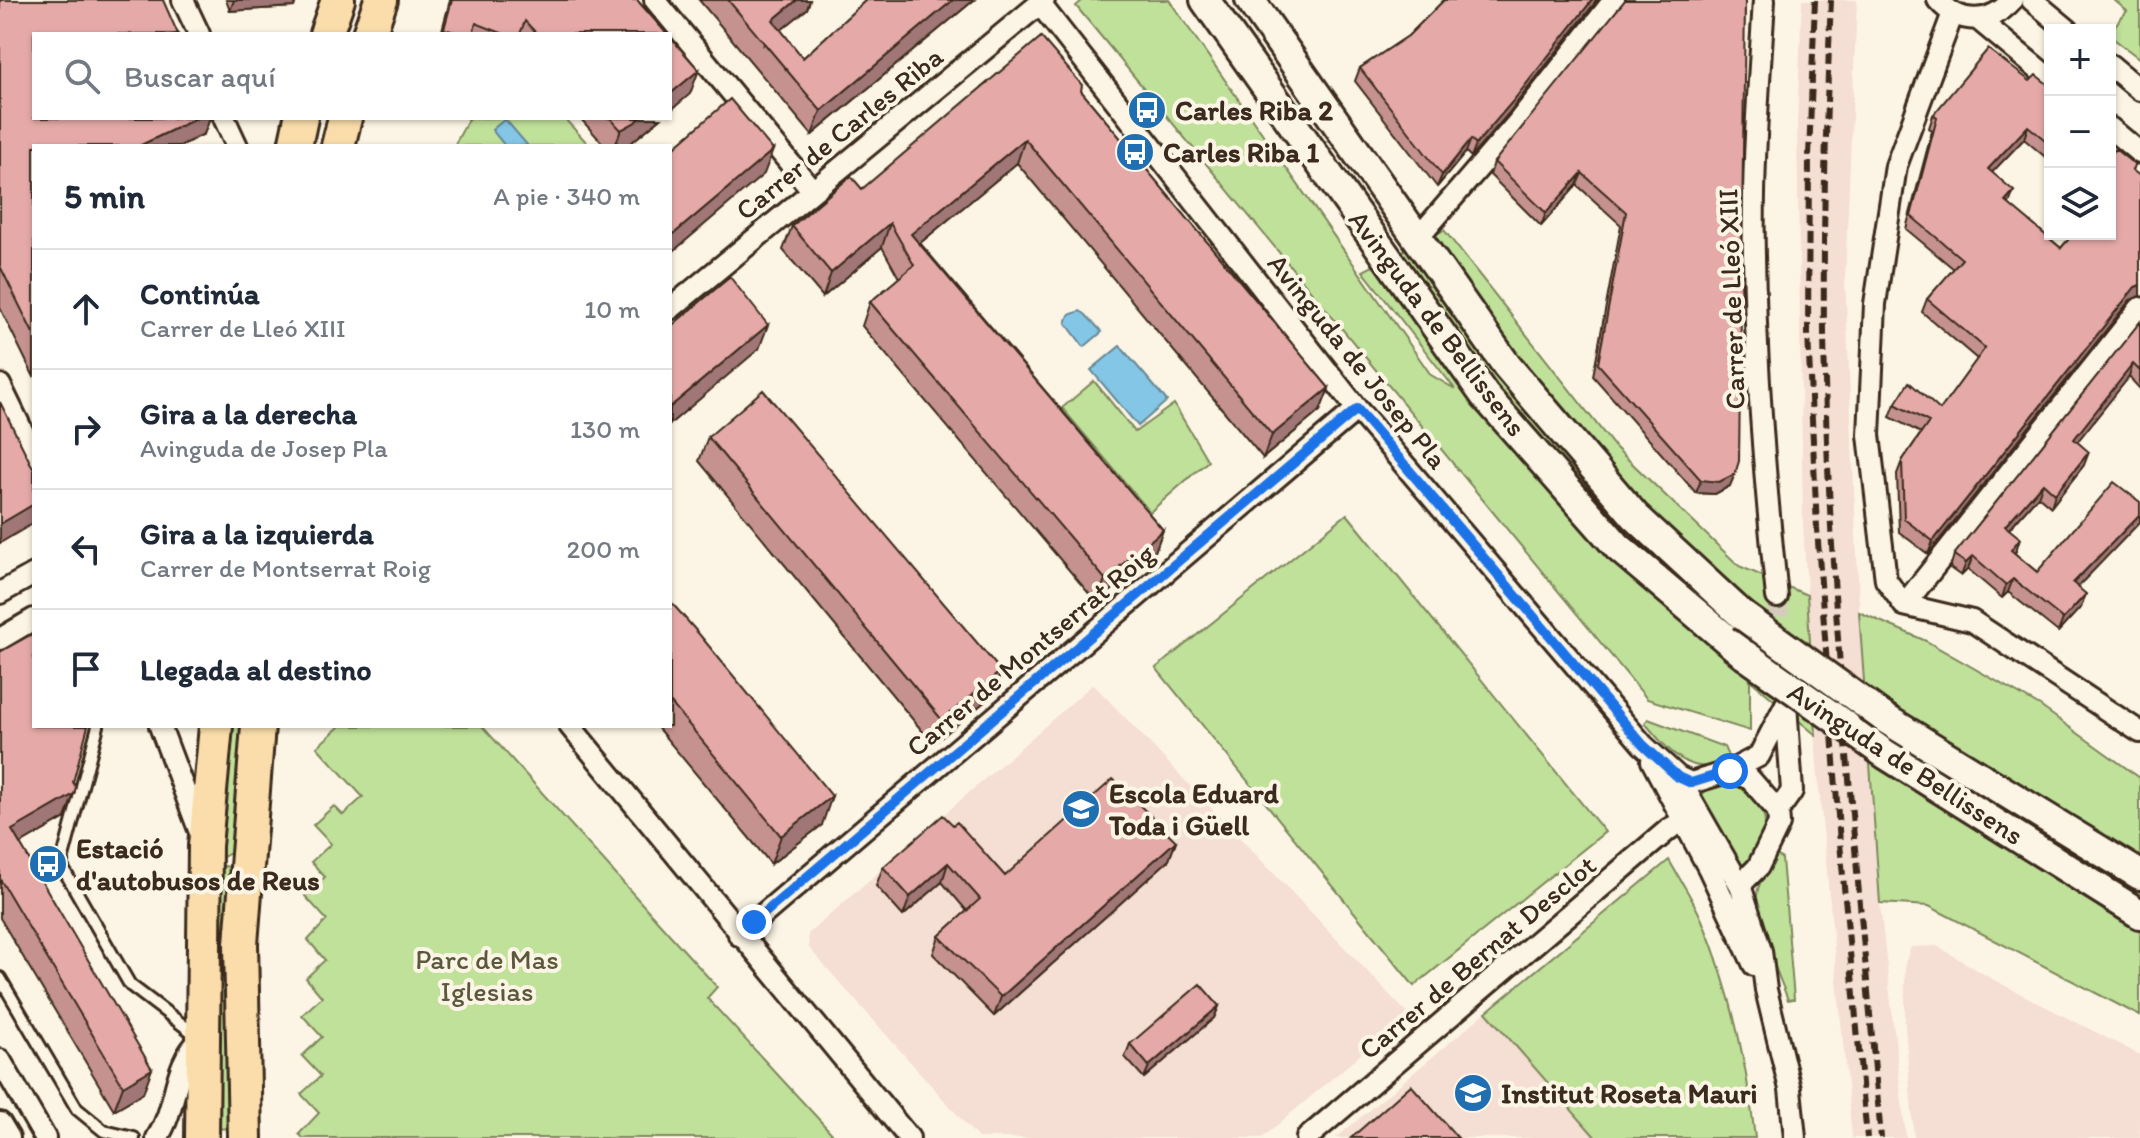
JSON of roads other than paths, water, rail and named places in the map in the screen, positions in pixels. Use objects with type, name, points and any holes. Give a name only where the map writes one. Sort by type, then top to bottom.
[{"type":"main road","points":[[327,32],[338,0]]},
{"type":"main road","points":[[370,32],[381,0]]},
{"type":"main road","name":"Avinguda de Bellissens","points":[[1205,0],[1485,396],[1618,547],[1745,655],[1885,754],[2140,914]]},
{"type":"main road","name":"Avinguda de Bellissens","points":[[1250,0],[1507,366],[1635,516],[1742,615],[1886,719],[2140,875]]},
{"type":"main road","points":[[295,144],[301,120]]},
{"type":"main road","points":[[338,144],[344,120]]},
{"type":"main road","points":[[202,1138],[205,846],[216,728]]},
{"type":"main road","points":[[245,1138],[241,944],[258,728]]},
{"type":"street","points":[[183,0],[198,32]]},
{"type":"street","points":[[655,0],[813,191]]},
{"type":"street","points":[[1417,239],[1518,122],[1614,0]]},
{"type":"street","name":"Carrer de Lleó XIII","points":[[1764,0],[1755,148],[1754,256],[1766,499],[1777,597]]},
{"type":"street","points":[[2012,0],[1994,15],[1979,20],[1966,19],[1945,6],[1896,166],[1875,304],[1869,435],[1886,580],[1904,605],[1972,621],[2140,732]]},
{"type":"street","points":[[2032,0],[2061,24]]},
{"type":"street","name":"Carrer de Carles Riba","points":[[672,307],[1042,2]]},
{"type":"street","name":"Avinguda de Josep Pla","points":[[1042,2],[1357,409],[1643,745],[1678,777],[1740,885],[1761,951],[1766,990],[1790,1089],[1795,1138]]},
{"type":"street","points":[[1979,20],[2044,74]]},
{"type":"street","points":[[2116,70],[2140,90]]},
{"type":"street","points":[[225,120],[236,144]]},
{"type":"street","points":[[2116,133],[2140,153]]},
{"type":"street","points":[[1904,605],[2140,308]]},
{"type":"street","points":[[0,385],[32,451]]},
{"type":"street","name":"Carrer de Montserrat Roig","points":[[739,935],[1357,409]]},
{"type":"street","points":[[0,593],[32,575]]},
{"type":"street","points":[[0,639],[32,620]]},
{"type":"street","points":[[1678,777],[1691,783],[1730,771],[1759,756],[1786,704],[1792,791],[1778,811]]},
{"type":"street","points":[[161,728],[205,846]]},
{"type":"street","points":[[572,728],[909,1138]]},
{"type":"street","name":"Avinguda de Josep Pla","points":[[1643,745],[1709,869],[1766,990]]},
{"type":"street","points":[[1709,869],[1740,885],[1758,867],[1779,824],[1778,811],[1750,779],[1730,771]]},
{"type":"street","name":"Carrer de Bernat Desclot","points":[[1307,1138],[1669,829],[1684,821]]},
{"type":"street","points":[[157,1138],[172,1105],[179,1068],[188,1050],[201,1039]]},
{"type":"street","points":[[0,1060],[45,1138]]},
{"type":"street","points":[[0,1123],[9,1138]]},
{"type":"lane","points":[[97,728],[61,865],[130,985],[201,1039]]},
{"type":"lane","points":[[0,978],[77,1109],[104,1131],[134,1138]]},
{"type":"water","points":[[506,120],[526,144],[503,144],[492,130]]},
{"type":"water","points":[[1080,311],[1102,332],[1084,347],[1066,323],[1069,315]]},
{"type":"water","points":[[1120,346],[1167,401],[1138,426],[1091,370]]},
{"type":"tunnel","points":[[1777,597],[1785,692]]},
{"type":"railway","points":[[1815,0],[1809,156],[1808,333],[1817,528],[1840,843],[1867,1138]]},
{"type":"railway","points":[[1831,0],[1824,249],[1831,534],[1845,735],[1881,1138]]},
{"type":"place","name":"Carles Riba 2","points":[[1147,110]]},
{"type":"place","name":"Carles Riba 1","points":[[1135,152]]},
{"type":"place","name":"Escola Eduard Toda i Güell","points":[[1081,809]]},
{"type":"place","name":"Estació d'autobusos de Reus","points":[[48,864]]},
{"type":"place","name":"Institut Roseta Mauri","points":[[1473,1093]]},
{"type":"park label","name":"Parc de Mas Iglesias","points":[[487,975]]}]
